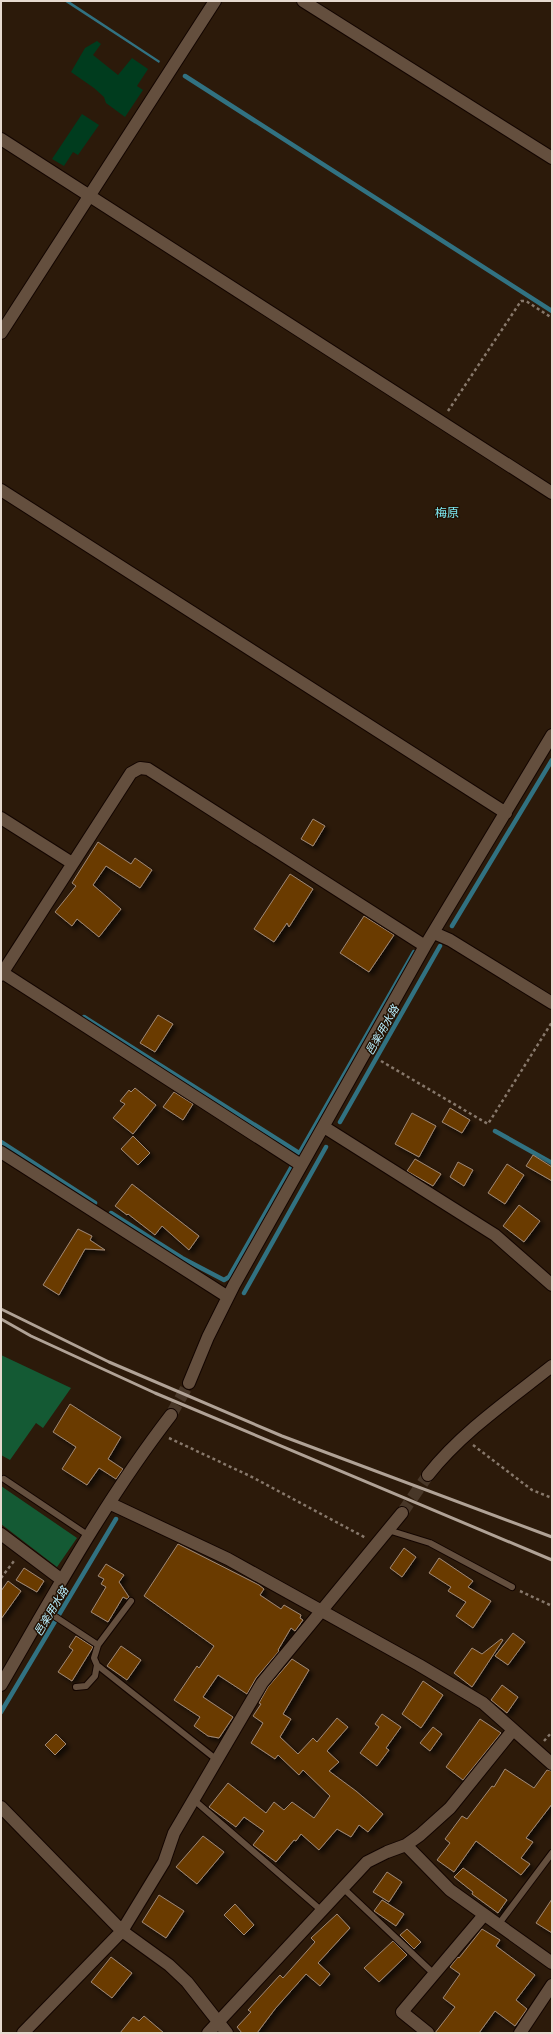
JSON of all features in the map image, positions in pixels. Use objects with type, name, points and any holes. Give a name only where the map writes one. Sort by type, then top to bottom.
[{"type":"street","points":[[1,333],[216,1]]},
{"type":"street","points":[[303,1],[552,158]]},
{"type":"street","points":[[1,139],[552,494]]},
{"type":"street","points":[[1,490],[506,813]]},
{"type":"street","points":[[189,1383],[228,1297],[301,1165],[324,1127],[425,946],[552,735]]},
{"type":"street","points":[[301,1165],[2,974],[131,773],[135,769],[140,768],[148,769],[425,946]]},
{"type":"street","points":[[1,818],[72,863]]},
{"type":"street","points":[[434,933],[450,940],[552,1003]]},
{"type":"street","points":[[324,1127],[495,1235],[552,1285]]},
{"type":"street","points":[[1,1152],[228,1297]]},
{"type":"street","points":[[428,1475],[440,1460],[465,1437],[552,1366]]},
{"type":"street","points":[[1,1685],[62,1580],[157,1433],[171,1415]]},
{"type":"street","points":[[111,1504],[228,1559],[419,1665],[482,1703],[552,1764]]},
{"type":"street","points":[[23,2033],[122,1931],[164,1862],[174,1833],[262,1683],[402,1513]]},
{"type":"street","points":[[1,1534],[62,1580]]},
{"type":"street","points":[[208,2033],[367,1862],[388,1852],[406,1846],[450,1808],[514,1730]]},
{"type":"street","points":[[1,1806],[122,1931],[169,1965],[187,1982],[227,2033]]},
{"type":"street","points":[[406,1846],[450,1890],[552,1964]]},
{"type":"street","points":[[428,2033],[402,2012],[484,1915]]},
{"type":"street","points":[[520,2033],[552,1985]]},
{"type":"lane","points":[[4,1479],[90,1536]]},
{"type":"lane","points":[[388,1530],[430,1543],[512,1587]]},
{"type":"lane","points":[[131,1601],[98,1645],[94,1658],[98,1665],[217,1760]]},
{"type":"lane","points":[[45,1610],[98,1645]]},
{"type":"lane","points":[[76,1687],[86,1686],[95,1676],[98,1665]]},
{"type":"lane","points":[[194,1800],[322,1911]]},
{"type":"lane","points":[[498,1925],[552,1853]]},
{"type":"lane","points":[[343,1888],[434,1974]]},
{"type":"path","points":[[441,422],[521,301],[526,301],[552,318]]},
{"type":"path","points":[[381,1061],[488,1124],[552,1022]]},
{"type":"path","points":[[157,1433],[252,1477],[377,1543]]},
{"type":"path","points":[[465,1437],[479,1451],[532,1490],[552,1498]]},
{"type":"path","points":[[1,1578],[22,1551]]},
{"type":"path","points":[[512,1587],[552,1606]]},
{"type":"green space","points":[[97,41],[101,44],[93,55],[118,75],[132,58],[148,69],[137,86],[143,90],[125,117],[106,103],[104,97],[94,88],[71,72],[85,48]]},
{"type":"green space","points":[[82,114],[99,125],[78,155],[73,152],[64,166],[52,159]]},
{"type":"green space","points":[[1,1355],[71,1388],[43,1428],[36,1423],[10,1460],[1,1455]]},
{"type":"green space","points":[[1,1486],[77,1538],[57,1567],[1,1524]]},
{"type":"water","points":[[64,1],[69,1],[160,61],[159,63]]},
{"type":"building","points":[[313,819],[325,826],[313,846],[301,839]]},
{"type":"building","points":[[98,842],[131,864],[135,858],[152,870],[140,888],[106,866],[93,885],[121,909],[99,937],[77,919],[72,926],[55,912],[76,886],[72,883]]},
{"type":"building","points":[[290,874],[313,889],[289,927],[287,923],[274,942],[254,929]]},
{"type":"building","points":[[364,916],[394,935],[369,972],[340,953]]},
{"type":"building","points":[[158,1015],[173,1024],[155,1052],[140,1043]]},
{"type":"building","points":[[135,1088],[156,1105],[133,1134],[113,1118],[125,1104],[120,1101],[129,1090],[131,1092]]},
{"type":"building","points":[[174,1092],[193,1104],[183,1120],[163,1107]]},
{"type":"building","points":[[450,1108],[470,1120],[462,1133],[442,1122]]},
{"type":"building","points":[[412,1113],[436,1126],[419,1157],[395,1144]]},
{"type":"building","points":[[133,1136],[150,1153],[138,1165],[121,1149]]},
{"type":"building","points":[[533,1155],[552,1167],[552,1181],[526,1166]]},
{"type":"building","points":[[415,1159],[441,1174],[433,1186],[407,1171]]},
{"type":"building","points":[[458,1162],[473,1170],[464,1186],[450,1177]]},
{"type":"building","points":[[507,1164],[524,1175],[505,1204],[488,1193]]},
{"type":"building","points":[[132,1184],[199,1236],[189,1250],[162,1226],[155,1235],[115,1206]]},
{"type":"building","points":[[519,1205],[540,1221],[524,1242],[503,1226]]},
{"type":"building","points":[[78,1229],[92,1236],[90,1240],[105,1250],[85,1249],[59,1295],[43,1285]]},
{"type":"building","points":[[70,1404],[121,1437],[108,1459],[123,1469],[116,1479],[99,1468],[87,1485],[62,1469],[76,1447],[53,1432]]},
{"type":"building","points":[[178,1544],[259,1585],[264,1589],[260,1595],[281,1609],[284,1605],[301,1615],[300,1618],[303,1620],[295,1631],[291,1628],[278,1650],[279,1651],[256,1678],[247,1694],[218,1675],[203,1697],[233,1717],[219,1738],[208,1736],[194,1726],[200,1717],[174,1700],[197,1666],[199,1668],[214,1646],[144,1596]]},
{"type":"building","points":[[404,1548],[416,1557],[402,1577],[390,1568]]},
{"type":"building","points":[[439,1558],[473,1581],[468,1587],[491,1601],[473,1628],[456,1616],[466,1602],[448,1591],[451,1587],[429,1573]]},
{"type":"building","points":[[106,1564],[124,1575],[119,1582],[129,1597],[127,1599],[123,1597],[108,1622],[91,1612],[106,1587],[101,1584],[104,1579],[98,1576]]},
{"type":"building","points":[[24,1568],[44,1581],[37,1592],[16,1580]]},
{"type":"building","points":[[8,1581],[21,1591],[1,1619],[1,1591]]},
{"type":"building","points":[[513,1633],[525,1642],[508,1665],[495,1656]]},
{"type":"building","points":[[76,1636],[93,1647],[72,1681],[58,1672],[73,1650],[69,1647]]},
{"type":"building","points":[[501,1639],[503,1640],[472,1687],[454,1673],[472,1648],[482,1654]]},
{"type":"building","points":[[121,1646],[141,1660],[127,1680],[107,1666]]},
{"type":"building","points":[[292,1659],[309,1670],[283,1714],[291,1719],[280,1737],[298,1754],[313,1738],[317,1742],[337,1718],[348,1727],[327,1751],[339,1762],[329,1771],[383,1814],[368,1832],[359,1825],[351,1837],[337,1829],[319,1850],[301,1834],[296,1841],[294,1840],[276,1862],[253,1845],[264,1831],[244,1817],[236,1827],[209,1807],[228,1783],[266,1813],[274,1802],[284,1810],[292,1802],[314,1818],[330,1796],[303,1770],[299,1775],[278,1755],[275,1759],[251,1743],[263,1723],[253,1716],[261,1704],[259,1703],[268,1687]]},
{"type":"building","points":[[423,1681],[443,1695],[421,1728],[402,1714]]},
{"type":"building","points":[[502,1685],[518,1697],[507,1713],[491,1700]]},
{"type":"building","points":[[382,1714],[401,1727],[386,1748],[389,1750],[377,1766],[360,1753],[379,1727],[375,1724]]},
{"type":"building","points":[[480,1719],[501,1733],[463,1780],[446,1767]]},
{"type":"building","points":[[433,1727],[442,1734],[430,1751],[420,1743]]},
{"type":"building","points":[[56,1734],[66,1744],[55,1755],[45,1745]]},
{"type":"building","points":[[505,1769],[534,1788],[547,1770],[552,1771],[552,1804],[526,1838],[533,1842],[521,1858],[530,1864],[521,1875],[476,1841],[454,1872],[437,1860],[450,1843],[445,1839],[462,1816],[467,1819],[492,1786],[494,1787]]},
{"type":"building","points":[[203,1836],[224,1852],[197,1884],[176,1867]]},
{"type":"building","points":[[463,1868],[507,1900],[498,1913],[472,1894],[473,1892],[454,1877]]},
{"type":"building","points":[[387,1872],[402,1882],[389,1902],[373,1892]]},
{"type":"building","points":[[159,1895],[184,1911],[166,1938],[142,1922]]},
{"type":"building","points":[[552,1899],[552,1933],[536,1923]]},
{"type":"building","points":[[382,1900],[404,1914],[396,1926],[374,1911]]},
{"type":"building","points":[[235,1904],[254,1925],[244,1935],[224,1915]]},
{"type":"building","points":[[337,1914],[350,1928],[318,1963],[330,1974],[320,1986],[306,1974],[275,2009],[257,2033],[242,2033],[237,2027],[251,2012],[248,2010],[280,1975],[283,1978],[315,1942],[311,1938]]},
{"type":"building","points":[[407,1929],[421,1942],[414,1949],[400,1935]]},
{"type":"building","points":[[482,1929],[500,1940],[496,1946],[535,1975],[516,2000],[527,2009],[515,2026],[495,2011],[479,2033],[435,2033],[455,2007],[443,1998],[460,1974],[450,1967]]},
{"type":"building","points":[[393,1941],[407,1955],[379,1982],[364,1968]]},
{"type":"building","points":[[111,1957],[132,1973],[112,1998],[91,1982]]},
{"type":"building","points":[[144,2016],[164,2033],[120,2033],[133,2017],[139,2021]]},
{"type":"waterway","points":[[185,76],[552,311]]},
{"type":"waterway","name":"邑楽用水路","points":[[452,926],[552,760]]},
{"type":"waterway","name":"邑楽用水路","points":[[340,1122],[440,946]]},
{"type":"waterway","points":[[111,1213],[182,1258],[224,1280],[229,1277],[414,952]]},
{"type":"waterway","points":[[84,1017],[299,1153]]},
{"type":"waterway","points":[[495,1131],[552,1163]]},
{"type":"waterway","points":[[1,1142],[95,1203]]},
{"type":"waterway","name":"邑楽用水路","points":[[244,1293],[326,1147]]},
{"type":"waterway","name":"邑楽用水路","points":[[1,1712],[116,1519]]},
{"type":"tunnel","points":[[171,1415],[189,1383]]},
{"type":"tunnel","points":[[402,1513],[428,1475]]},
{"type":"railway","points":[[1,1309],[109,1362],[282,1436],[552,1537]]},
{"type":"railway","points":[[1,1319],[31,1336],[155,1393],[552,1560]]},
{"type":"district","name":"梅原","points":[[447,513]]}]
